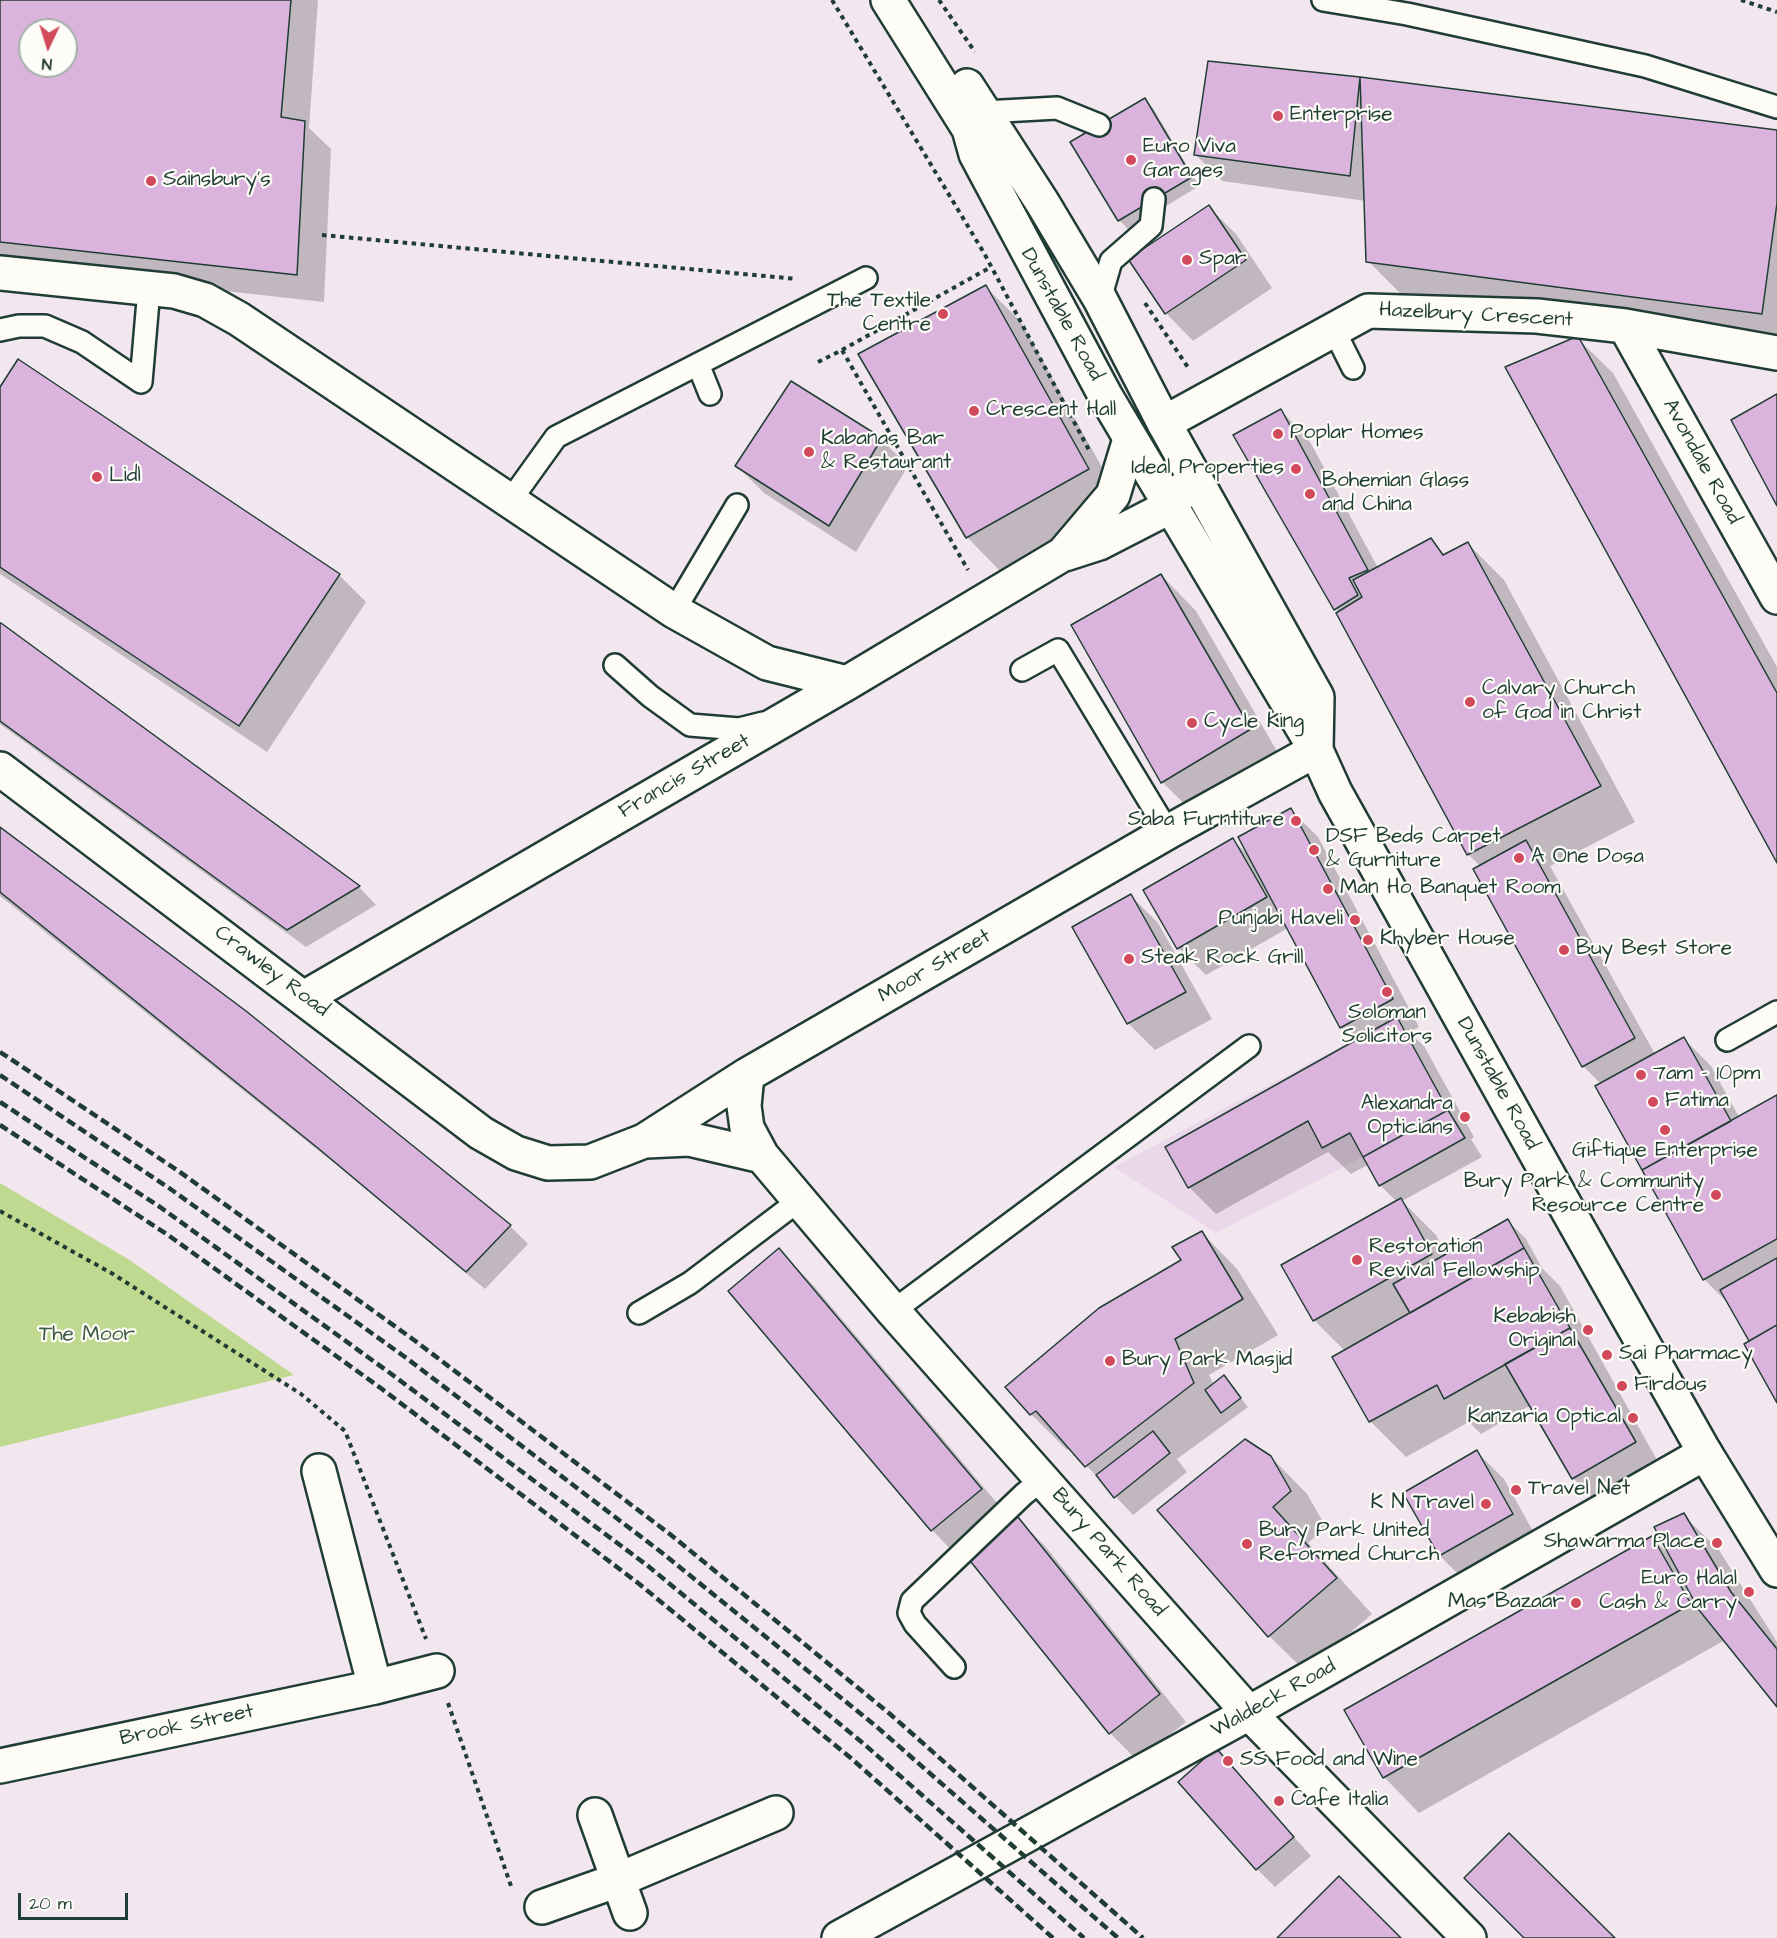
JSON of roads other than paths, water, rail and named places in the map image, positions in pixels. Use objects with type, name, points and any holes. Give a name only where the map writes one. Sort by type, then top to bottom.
[{"type":"street","name":"Dunstable Road","points":[[888,0],[969,129],[976,154],[1018,236],[1130,439],[1316,750],[1335,792],[1705,1453],[1777,1570]]},
{"type":"street","name":"Dunstable Road","points":[[908,0],[984,112],[1100,299],[1164,423],[1317,697],[1316,750]]},
{"type":"street","points":[[0,273],[174,291],[205,300],[239,319],[674,611],[767,663],[847,683]]},
{"type":"street","name":"Hazelbury Crescent","points":[[1164,423],[1368,311],[1537,316],[1625,326],[1777,353]]},
{"type":"street","name":"Avondale Road","points":[[1625,326],[1777,597]]},
{"type":"street","name":"Francis Street","points":[[1063,554],[1113,495],[1130,439]]},
{"type":"street","name":"Francis Street","points":[[304,998],[789,717],[1063,554],[1099,543],[1171,506],[1195,475]]},
{"type":"street","name":"Moor Street","points":[[548,1163],[590,1162],[645,1141],[747,1075],[1168,832],[1316,750]]},
{"type":"street","name":"Crawley Road","points":[[0,769],[481,1133],[516,1153],[548,1163]]},
{"type":"street","name":"Bury Park Road","points":[[747,1075],[744,1106],[747,1128],[762,1156],[801,1199],[893,1311],[1249,1713],[1469,1938]]},
{"type":"street","points":[[645,1141],[689,1139],[762,1156]]},
{"type":"street","name":"Waldeck Road","points":[[839,1938],[1249,1713],[1705,1453]]},
{"type":"street","points":[[319,1471],[375,1687]]},
{"type":"street","name":"Brook Street","points":[[0,1766],[375,1687],[437,1671]]},
{"type":"street","points":[[542,1907],[618,1880],[776,1813]]},
{"type":"street","points":[[595,1815],[630,1913]]},
{"type":"lane","points":[[1323,0],[1407,14],[1645,66],[1777,107]]},
{"type":"lane","points":[[984,112],[1057,108],[1099,125]]},
{"type":"lane","points":[[1100,299],[1111,261],[1151,226],[1154,199]]},
{"type":"lane","points":[[510,501],[556,437],[866,278]]},
{"type":"lane","points":[[0,330],[19,326],[45,326],[82,342],[141,382],[149,289]]},
{"type":"lane","points":[[1334,330],[1353,368]]},
{"type":"lane","points":[[698,363],[710,394]]},
{"type":"lane","points":[[674,611],[736,505]]},
{"type":"lane","points":[[1022,670],[1058,650],[1168,832]]},
{"type":"lane","points":[[615,664],[650,696],[690,725],[739,729],[789,717]]},
{"type":"lane","points":[[1728,1040],[1777,1012]]},
{"type":"lane","points":[[893,1311],[1249,1046]]},
{"type":"lane","points":[[639,1313],[690,1283],[801,1199]]},
{"type":"lane","points":[[954,1667],[915,1624],[909,1613],[912,1601],[1024,1494],[1043,1479]]},
{"type":"railway","points":[[0,1052],[177,1170],[414,1340],[671,1535],[890,1714],[1143,1938]]},
{"type":"railway","points":[[0,1075],[169,1188],[405,1357],[661,1552],[877,1727],[1118,1938]]},
{"type":"railway","points":[[0,1102],[160,1207],[390,1373],[648,1566],[864,1744],[1084,1938]]},
{"type":"railway","points":[[0,1125],[168,1235],[382,1389],[638,1583],[852,1759],[1053,1938]]},
{"type":"place","name":"Enterprise","points":[[1278,116]]},
{"type":"place","name":"Euro Viva Garages","points":[[1131,160]]},
{"type":"place","name":"Sainsbury's","points":[[151,181]]},
{"type":"place","name":"Spar","points":[[1187,260]]},
{"type":"place","name":"The Textile Centre","points":[[943,314]]},
{"type":"place","name":"Crescent Hall","points":[[974,411]]},
{"type":"place","name":"Poplar Homes","points":[[1278,434]]},
{"type":"place","name":"Kabanas Bar & Restaurant","points":[[809,452]]},
{"type":"place","name":"Ideal Properties","points":[[1296,469]]},
{"type":"place","name":"Lidl","points":[[97,477]]},
{"type":"place","name":"Bohemian Glass and China","points":[[1310,494]]},
{"type":"place","name":"Calvary Church of God in Christ","points":[[1470,702]]},
{"type":"place","name":"Cycle King","points":[[1192,723]]},
{"type":"place","name":"Saba Furntiture","points":[[1296,821]]},
{"type":"place","name":"DSF Beds Carpet & Gurniture","points":[[1314,850]]},
{"type":"place","name":"A One Dosa","points":[[1519,858]]},
{"type":"place","name":"Man Ho Banquet Room","points":[[1328,889]]},
{"type":"place","name":"Punjabi Haveli","points":[[1355,920]]},
{"type":"place","name":"Khyber House","points":[[1368,940]]},
{"type":"place","name":"Buy Best Store","points":[[1564,950]]},
{"type":"place","name":"Steak Rock Grill","points":[[1129,959]]},
{"type":"place","name":"Soloman Solicitors","points":[[1387,992]]},
{"type":"place","name":"7am - 10pm","points":[[1641,1075]]},
{"type":"place","name":"Fatima","points":[[1653,1102]]},
{"type":"place","name":"Alexandra Opticians","points":[[1465,1117]]},
{"type":"place","name":"Giftique Enterprise","points":[[1665,1130]]},
{"type":"place","name":"Bury Park & Community Resource Centre","points":[[1716,1195]]},
{"type":"place","name":"Restoration Revival Fellowship","points":[[1357,1260]]},
{"type":"place","name":"Kebabish Original","points":[[1588,1330]]},
{"type":"place","name":"Sai Pharmacy","points":[[1607,1355]]},
{"type":"place","name":"Bury Park Masjid","points":[[1110,1361]]},
{"type":"place","name":"Firdous","points":[[1622,1386]]},
{"type":"place","name":"Kanzaria Optical","points":[[1633,1418]]},
{"type":"place","name":"Travel Net","points":[[1516,1490]]},
{"type":"place","name":"K N Travel","points":[[1486,1504]]},
{"type":"place","name":"Shawarma Place","points":[[1717,1543]]},
{"type":"place","name":"Bury Park United Reformed Church","points":[[1247,1544]]},
{"type":"place","name":"Euro Halal Cash & Carry","points":[[1749,1592]]},
{"type":"place","name":"Mas Bazaar","points":[[1576,1603]]},
{"type":"place","name":"SS Food and Wine","points":[[1228,1761]]},
{"type":"place","name":"Cafe Italia","points":[[1279,1801]]},
{"type":"park label","name":"The Moor","points":[[87,1336]]}]
